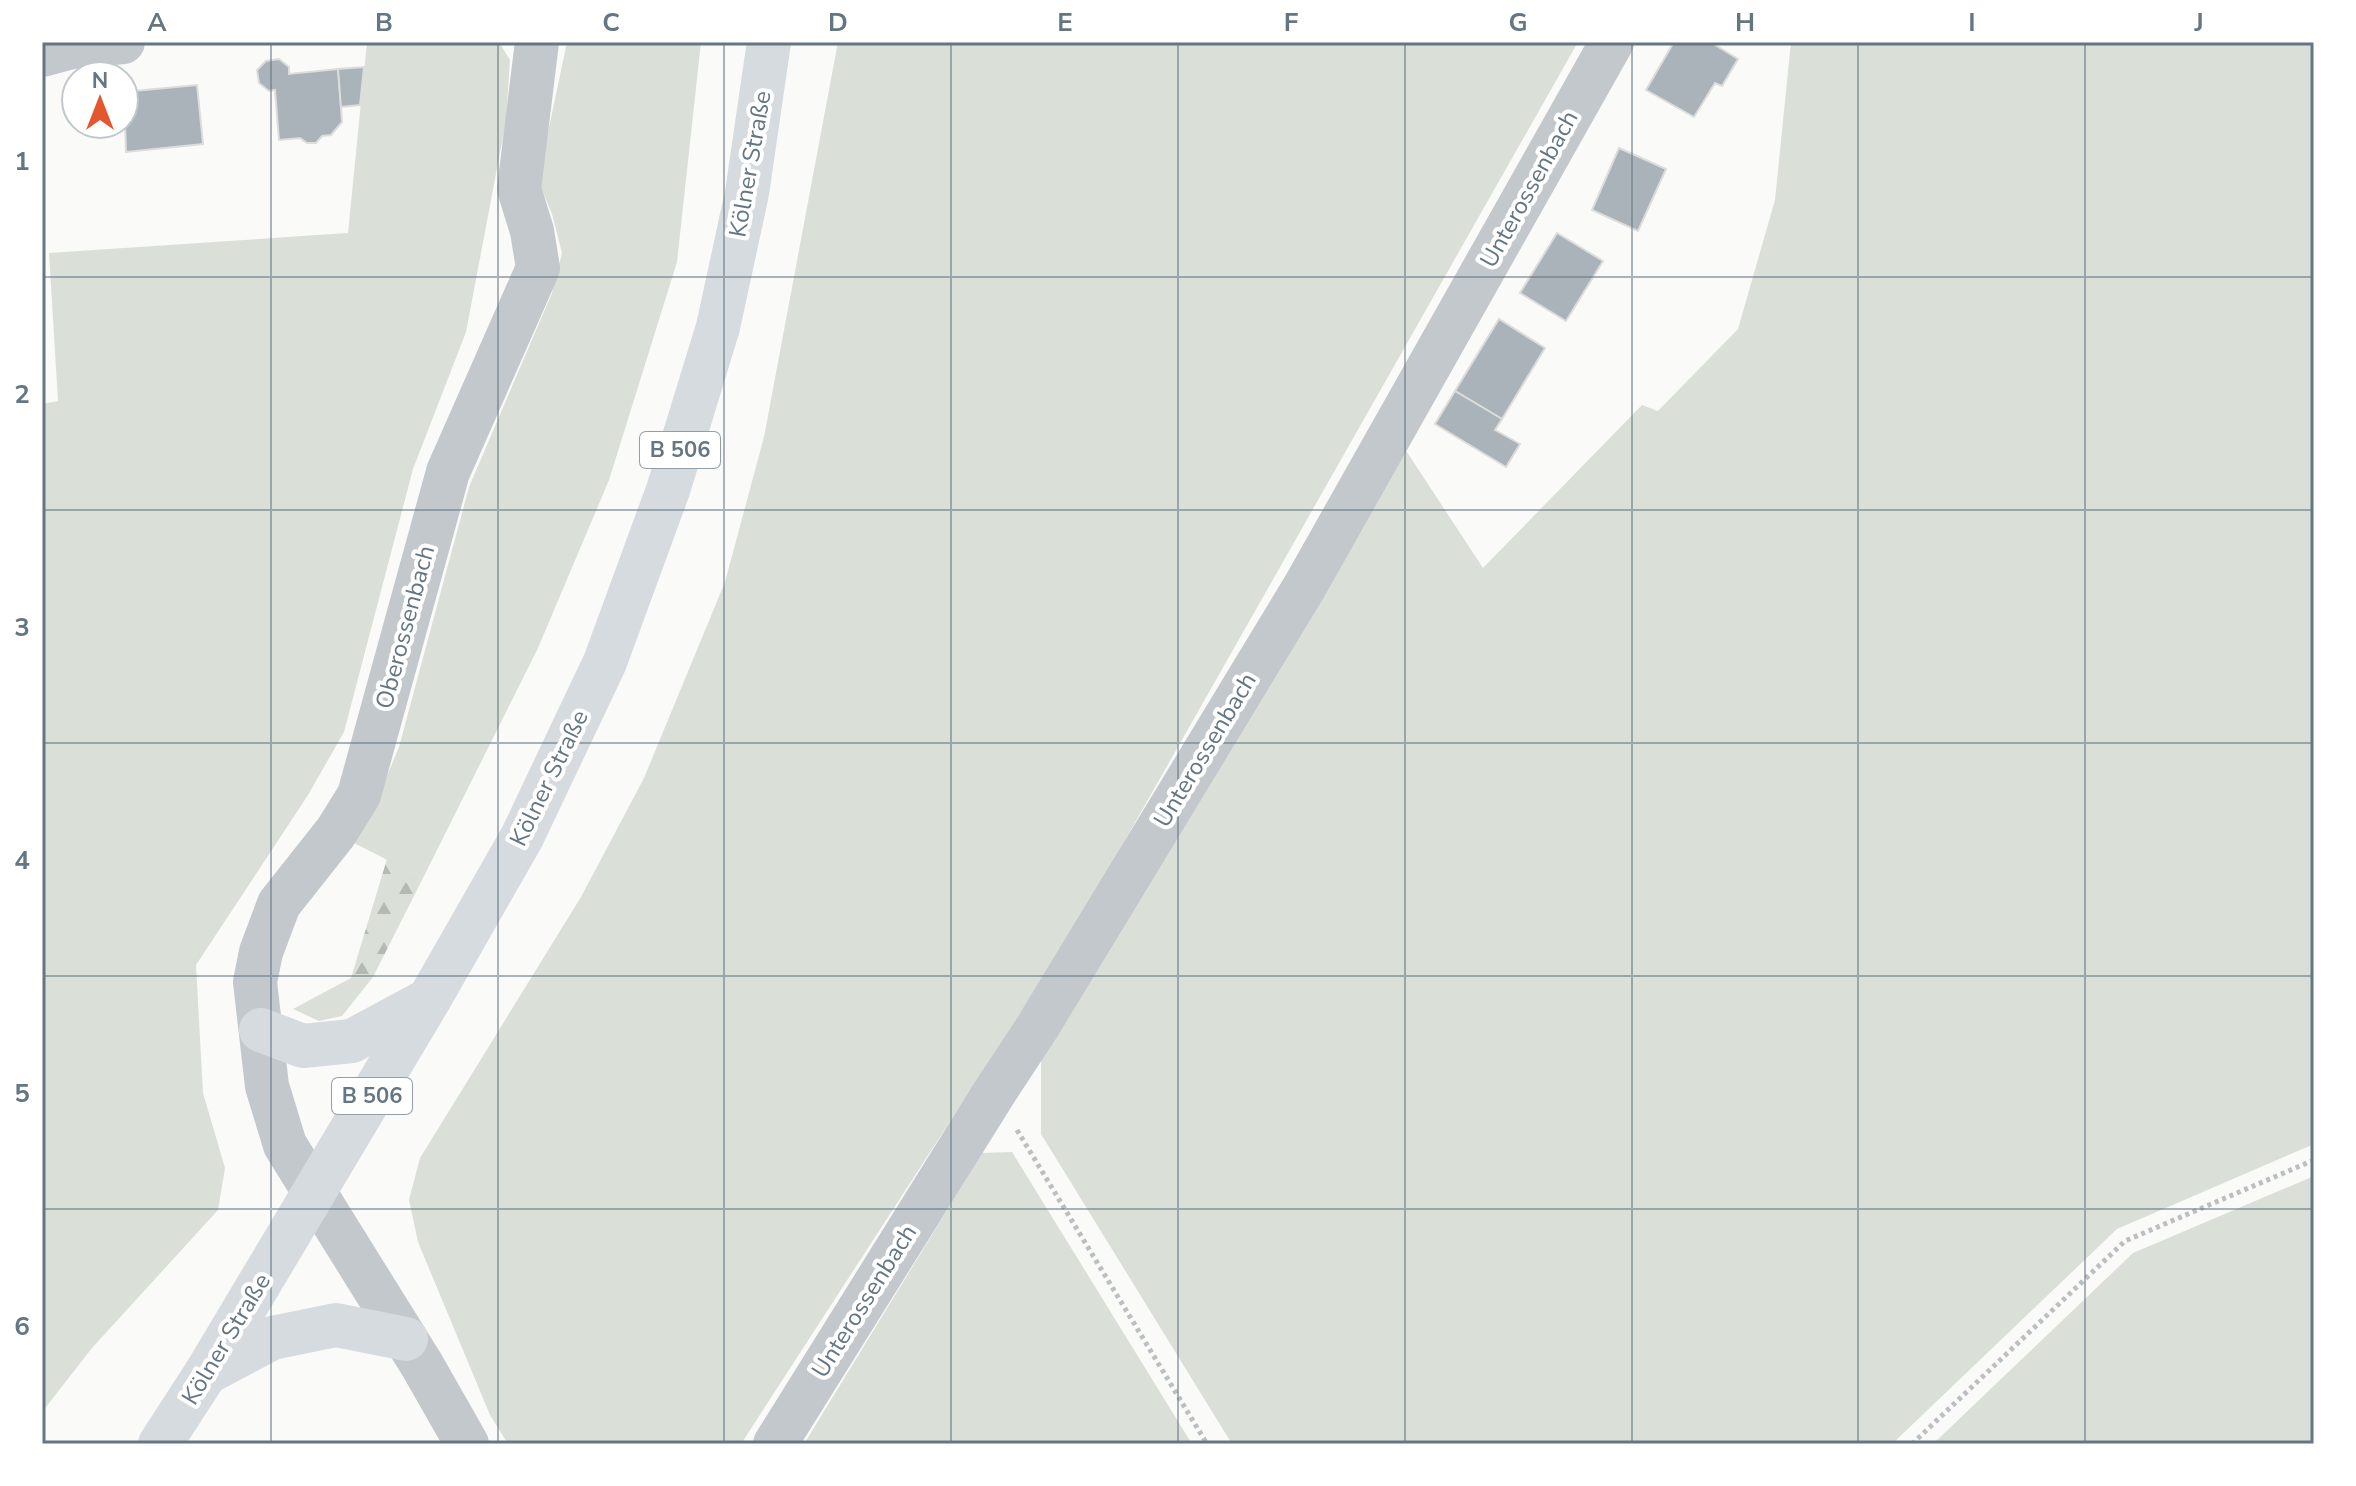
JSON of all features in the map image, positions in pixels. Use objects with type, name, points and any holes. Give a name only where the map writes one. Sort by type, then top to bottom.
[{"type":"main road","name":"Kölner Straße","points":[[160,1444],[206,1373],[430,998],[522,837],[605,662],[668,490],[718,327],[747,193],[769,42]]},
{"type":"main road","points":[[261,1030],[303,1046],[352,1041],[430,998]]},
{"type":"main road","points":[[206,1373],[272,1338],[336,1325],[406,1339]]},
{"type":"street","points":[[42,55],[72,47],[123,42]]},
{"type":"street","name":"Oberossenbach","points":[[313,1193],[285,1145],[267,1086],[255,982],[270,954],[279,904],[336,832],[359,795],[448,472],[538,268],[532,231],[519,189],[537,42]]},
{"type":"street","name":"Unterossenbach","points":[[775,1444],[1038,1026],[1305,586],[1612,42]]},
{"type":"street","points":[[313,1193],[406,1339],[467,1444]]},
{"type":"path","points":[[994,1093],[1207,1444]]},
{"type":"path","points":[[1912,1444],[2125,1241],[2314,1160]]},
{"type":"green space","points":[[367,42],[499,42],[510,60],[506,121],[466,332],[413,469],[344,732],[308,795],[196,965],[203,1093],[225,1168],[218,1210],[92,1348],[42,1412],[42,404],[58,401],[49,253],[348,233]]},
{"type":"green space","points":[[567,42],[701,42],[677,262],[609,480],[538,648],[423,878],[350,841],[371,814],[399,747],[469,487],[552,293],[562,253],[552,214],[538,180]]},
{"type":"green space","points":[[838,42],[1578,42],[1074,930],[741,1444],[508,1444],[490,1415],[418,1242],[409,1200],[420,1158],[581,897],[644,778],[725,582],[764,437]]},
{"type":"green space","points":[[1791,42],[2314,42],[2314,1144],[2117,1229],[1892,1444],[1232,1444],[1041,1134],[1041,1057],[1401,443],[1483,568],[1642,405],[1658,411],[1738,329],[1775,200]]},
{"type":"green space","points":[[387,859],[423,878],[373,977],[351,978]]},
{"type":"green space","points":[[373,977],[342,1016],[319,1021],[293,1009],[351,978]]},
{"type":"green space","points":[[1012,1152],[1192,1444],[804,1444],[982,1153]]},
{"type":"green space","points":[[2314,1176],[2314,1444],[1933,1444],[2133,1253]]},
{"type":"building","points":[[1674,42],[1710,42],[1738,59],[1722,86],[1715,83],[1694,117],[1646,90]]},
{"type":"building","points":[[279,59],[289,67],[289,74],[338,69],[342,122],[331,135],[322,136],[316,143],[307,143],[300,138],[279,140],[275,90],[269,91],[259,83],[257,70],[266,61]]},
{"type":"building","points":[[364,67],[360,105],[341,107],[338,69]]},
{"type":"building","points":[[197,85],[203,144],[126,152],[126,140],[140,140],[140,90]]},
{"type":"building","points":[[1619,148],[1666,169],[1638,231],[1592,210]]},
{"type":"building","points":[[1557,233],[1603,261],[1566,321],[1520,293]]},
{"type":"building","points":[[1499,319],[1545,348],[1502,419],[1455,391]]},
{"type":"building","points":[[1455,391],[1502,419],[1495,430],[1520,444],[1506,467],[1435,424]]}]
